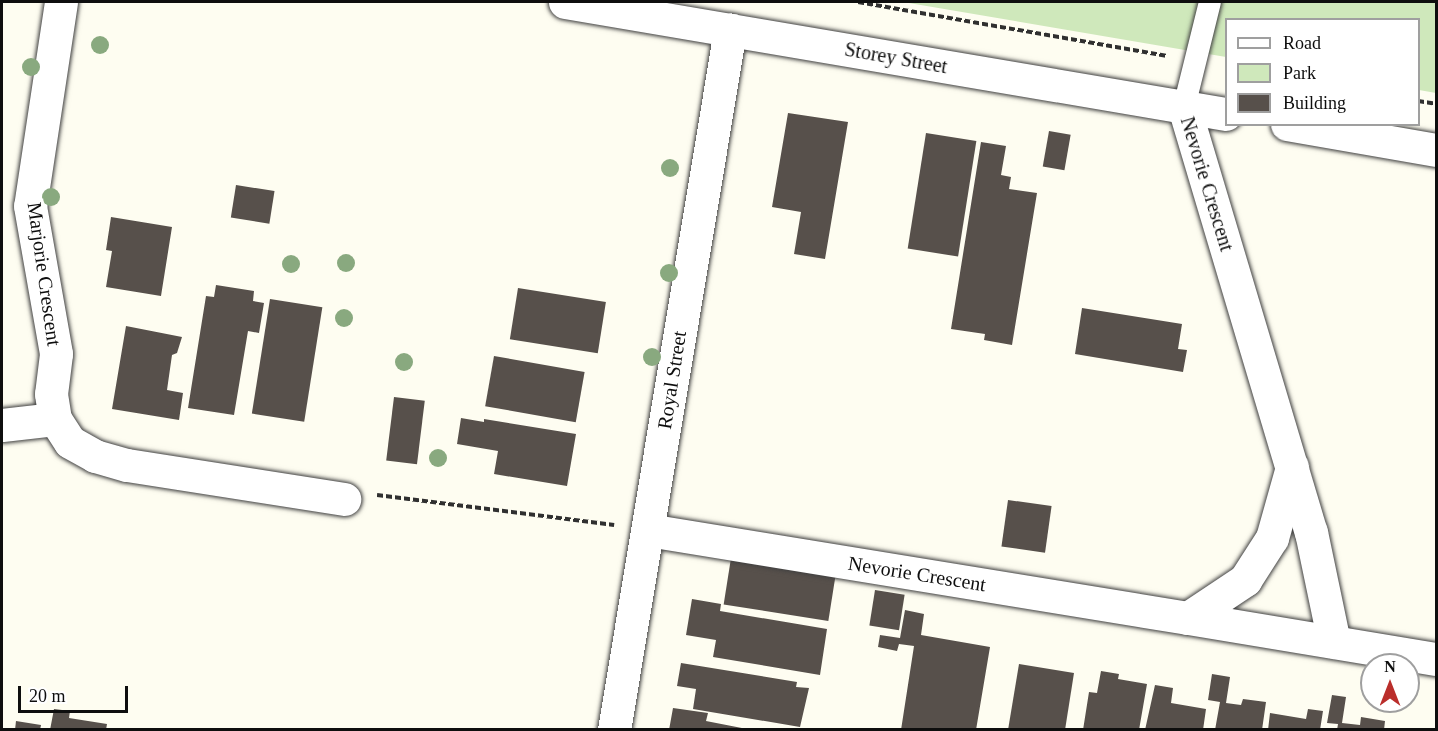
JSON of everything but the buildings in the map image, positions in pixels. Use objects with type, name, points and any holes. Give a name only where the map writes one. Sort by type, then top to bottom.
[{"type":"street","name":"Marjorie Crescent","points":[[61,2],[30,206],[56,354],[51,394],[55,419],[70,442],[95,456],[128,465],[339,498]]},
{"type":"street","name":"Storey Street","points":[[565,2],[1225,114]]},
{"type":"street","name":"Royal Street","points":[[614,729],[730,30]]},
{"type":"street","name":"Nevorie Crescent","points":[[1185,107],[1311,532],[1334,642]]},
{"type":"street","points":[[1299,126],[1437,150]]},
{"type":"street","points":[[2,425],[55,419]]},
{"type":"street","points":[[1188,618],[1245,580],[1272,538],[1292,467]]},
{"type":"street","name":"Nevorie Crescent","points":[[648,530],[1437,659]]},
{"type":"lane","points":[[1185,107],[1210,2]]},
{"type":"path","points":[[858,2],[1196,61]]},
{"type":"path","points":[[1420,101],[1437,104]]},
{"type":"path","points":[[339,498],[379,495],[648,530]]},
{"type":"green space","points":[[903,2],[1436,2],[1436,93],[1420,90],[1420,18],[1225,18],[1225,57]]}]
